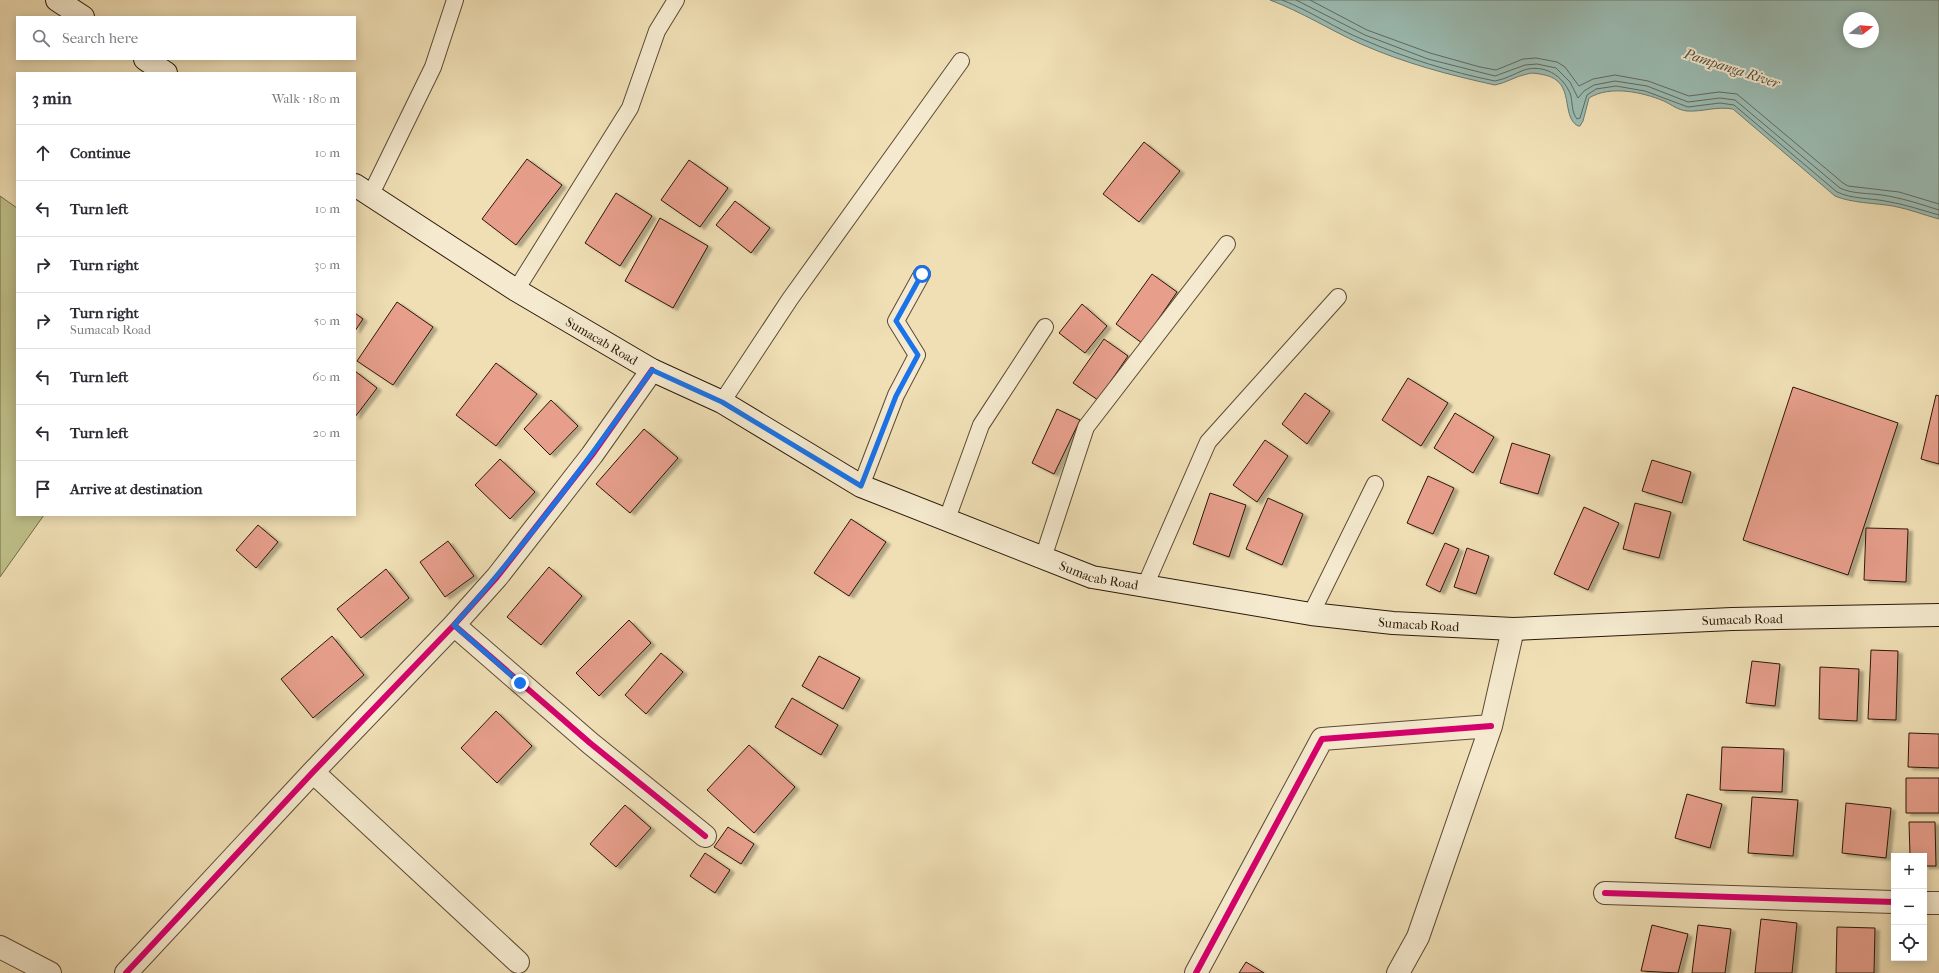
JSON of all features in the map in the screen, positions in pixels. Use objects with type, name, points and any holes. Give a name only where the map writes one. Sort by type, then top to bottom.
[{"type":"street","points":[[57,0],[81,16]]},
{"type":"street","points":[[146,60],[164,72]]},
{"type":"street","name":"Sumacab Road","points":[[363,189],[516,290],[652,370],[722,402],[861,486],[1092,577],[1311,614],[1393,623],[1513,629],[1732,619],[1939,615]]},
{"type":"street","points":[[126,973],[313,772],[454,625],[497,577],[592,455],[652,370]]},
{"type":"street","points":[[454,625],[590,743],[705,836]]},
{"type":"street","points":[[1398,973],[1418,937],[1491,726],[1513,629]]},
{"type":"street","points":[[1196,973],[1322,739],[1491,726]]},
{"type":"street","points":[[313,772],[518,962]]},
{"type":"street","points":[[1605,893],[1891,902]]},
{"type":"street","points":[[1927,903],[1939,903]]},
{"type":"street","points":[[0,947],[50,973]]},
{"type":"lane","points":[[363,189],[433,67],[456,0]]},
{"type":"lane","points":[[516,290],[630,108],[657,31],[676,0]]},
{"type":"lane","points":[[722,402],[790,299],[960,61]]},
{"type":"lane","points":[[1043,558],[1086,426],[1227,244]]},
{"type":"lane","points":[[861,486],[896,396],[918,355],[896,321],[922,274]]},
{"type":"lane","points":[[1145,586],[1208,442],[1338,297]]},
{"type":"lane","points":[[947,519],[981,425],[1045,327]]},
{"type":"lane","points":[[1311,614],[1375,484]]},
{"type":"green space","points":[[0,196],[16,207],[16,516],[43,516],[0,577]]},
{"type":"water","name":"Pampanga River","points":[[1270,0],[1939,0],[1939,219],[1899,207],[1856,201],[1835,196],[1733,109],[1721,108],[1687,111],[1681,110],[1664,101],[1646,95],[1626,91],[1606,92],[1589,98],[1583,121],[1580,126],[1578,126],[1570,115],[1561,85],[1555,79],[1545,75],[1532,73],[1495,85],[1444,73],[1377,51]]},
{"type":"building","points":[[1144,142],[1180,171],[1139,222],[1103,194]]},
{"type":"building","points":[[527,159],[562,185],[516,245],[482,219]]},
{"type":"building","points":[[689,160],[728,188],[700,227],[661,200]]},
{"type":"building","points":[[616,193],[652,216],[620,266],[585,243]]},
{"type":"building","points":[[735,201],[770,228],[751,253],[716,225]]},
{"type":"building","points":[[660,218],[708,246],[673,308],[625,281]]},
{"type":"building","points":[[1152,274],[1177,292],[1142,343],[1116,324]]},
{"type":"building","points":[[397,302],[433,327],[393,385],[357,361]]},
{"type":"building","points":[[1082,304],[1107,326],[1085,353],[1059,333]]},
{"type":"building","points":[[356,314],[363,319],[356,330]]},
{"type":"building","points":[[1104,339],[1128,356],[1098,400],[1073,383]]},
{"type":"building","points":[[496,363],[537,394],[496,446],[456,415]]},
{"type":"building","points":[[356,372],[377,388],[356,416]]},
{"type":"building","points":[[1408,378],[1448,403],[1421,446],[1382,420]]},
{"type":"building","points":[[1793,387],[1898,423],[1848,575],[1743,540]]},
{"type":"building","points":[[1305,393],[1330,411],[1307,444],[1282,424]]},
{"type":"building","points":[[1936,395],[1939,396],[1939,464],[1921,459]]},
{"type":"building","points":[[551,400],[578,426],[550,455],[524,429]]},
{"type":"building","points":[[1057,409],[1080,420],[1054,474],[1032,463]]},
{"type":"building","points":[[1455,413],[1494,437],[1473,473],[1434,448]]},
{"type":"building","points":[[644,429],[678,458],[630,513],[596,484]]},
{"type":"building","points":[[1265,440],[1288,456],[1257,502],[1233,485]]},
{"type":"building","points":[[1512,443],[1550,455],[1538,494],[1500,483]]},
{"type":"building","points":[[500,459],[535,492],[510,519],[475,485]]},
{"type":"building","points":[[1652,460],[1691,472],[1682,503],[1642,491]]},
{"type":"building","points":[[1428,476],[1454,488],[1433,534],[1407,523]]},
{"type":"building","points":[[1210,493],[1246,505],[1229,557],[1193,544]]},
{"type":"building","points":[[1268,498],[1303,514],[1282,565],[1246,549]]},
{"type":"building","points":[[1635,503],[1671,512],[1659,558],[1623,549]]},
{"type":"building","points":[[1584,507],[1619,523],[1588,590],[1554,574]]},
{"type":"building","points":[[851,519],[886,542],[849,596],[814,573]]},
{"type":"building","points":[[258,525],[278,542],[256,568],[236,550]]},
{"type":"building","points":[[1866,528],[1908,529],[1906,582],[1864,580]]},
{"type":"building","points":[[448,541],[474,576],[445,597],[420,562]]},
{"type":"building","points":[[1445,543],[1459,549],[1440,592],[1426,585]]},
{"type":"building","points":[[1467,548],[1489,556],[1476,594],[1454,587]]},
{"type":"building","points":[[549,567],[582,596],[541,645],[507,617]]},
{"type":"building","points":[[386,569],[409,598],[361,638],[337,609]]},
{"type":"building","points":[[629,620],[651,643],[599,696],[576,673]]},
{"type":"building","points":[[332,636],[364,675],[313,718],[281,679]]},
{"type":"building","points":[[1871,650],[1898,651],[1896,720],[1868,719]]},
{"type":"building","points":[[661,653],[683,672],[646,714],[625,695]]},
{"type":"building","points":[[819,656],[860,678],[843,709],[802,686]]},
{"type":"building","points":[[1752,661],[1780,664],[1775,706],[1746,703]]},
{"type":"building","points":[[1820,667],[1859,669],[1857,721],[1819,719]]},
{"type":"building","points":[[792,698],[838,725],[821,755],[775,727]]},
{"type":"building","points":[[496,711],[532,746],[497,783],[461,748]]},
{"type":"building","points":[[1909,733],[1939,734],[1939,768],[1908,767]]},
{"type":"building","points":[[749,745],[795,787],[754,833],[707,790]]},
{"type":"building","points":[[1722,747],[1784,749],[1782,792],[1720,790]]},
{"type":"building","points":[[1906,778],[1939,778],[1939,813],[1906,813]]},
{"type":"building","points":[[1687,794],[1722,804],[1710,848],[1675,838]]},
{"type":"building","points":[[1752,797],[1798,800],[1793,856],[1748,853]]},
{"type":"building","points":[[1846,803],[1891,808],[1886,858],[1842,853]]},
{"type":"building","points":[[625,805],[651,828],[616,867],[590,844]]},
{"type":"building","points":[[1909,822],[1935,822],[1936,866],[1927,866],[1927,853],[1910,853]]},
{"type":"building","points":[[728,827],[754,844],[741,864],[714,847]]},
{"type":"building","points":[[705,853],[730,870],[715,893],[690,876]]},
{"type":"building","points":[[1761,919],[1797,923],[1792,973],[1755,973]]},
{"type":"building","points":[[1652,925],[1688,934],[1678,973],[1641,971]]},
{"type":"building","points":[[1698,925],[1731,929],[1725,973],[1692,973]]},
{"type":"building","points":[[1837,927],[1875,928],[1874,973],[1836,973]]},
{"type":"building","points":[[1246,962],[1264,973],[1239,973]]},
{"type":"cycle path","points":[[126,973],[313,772],[454,625],[497,577],[592,455],[652,370]]},
{"type":"cycle path","points":[[454,625],[590,743],[705,836]]},
{"type":"cycle path","points":[[1196,973],[1322,739],[1491,726]]},
{"type":"cycle path","points":[[1605,893],[1891,902]]},
{"type":"route","points":[[520,683],[454,625],[497,577],[592,455],[652,370],[722,402],[861,486],[896,396],[918,355],[896,321],[922,274]]}]
